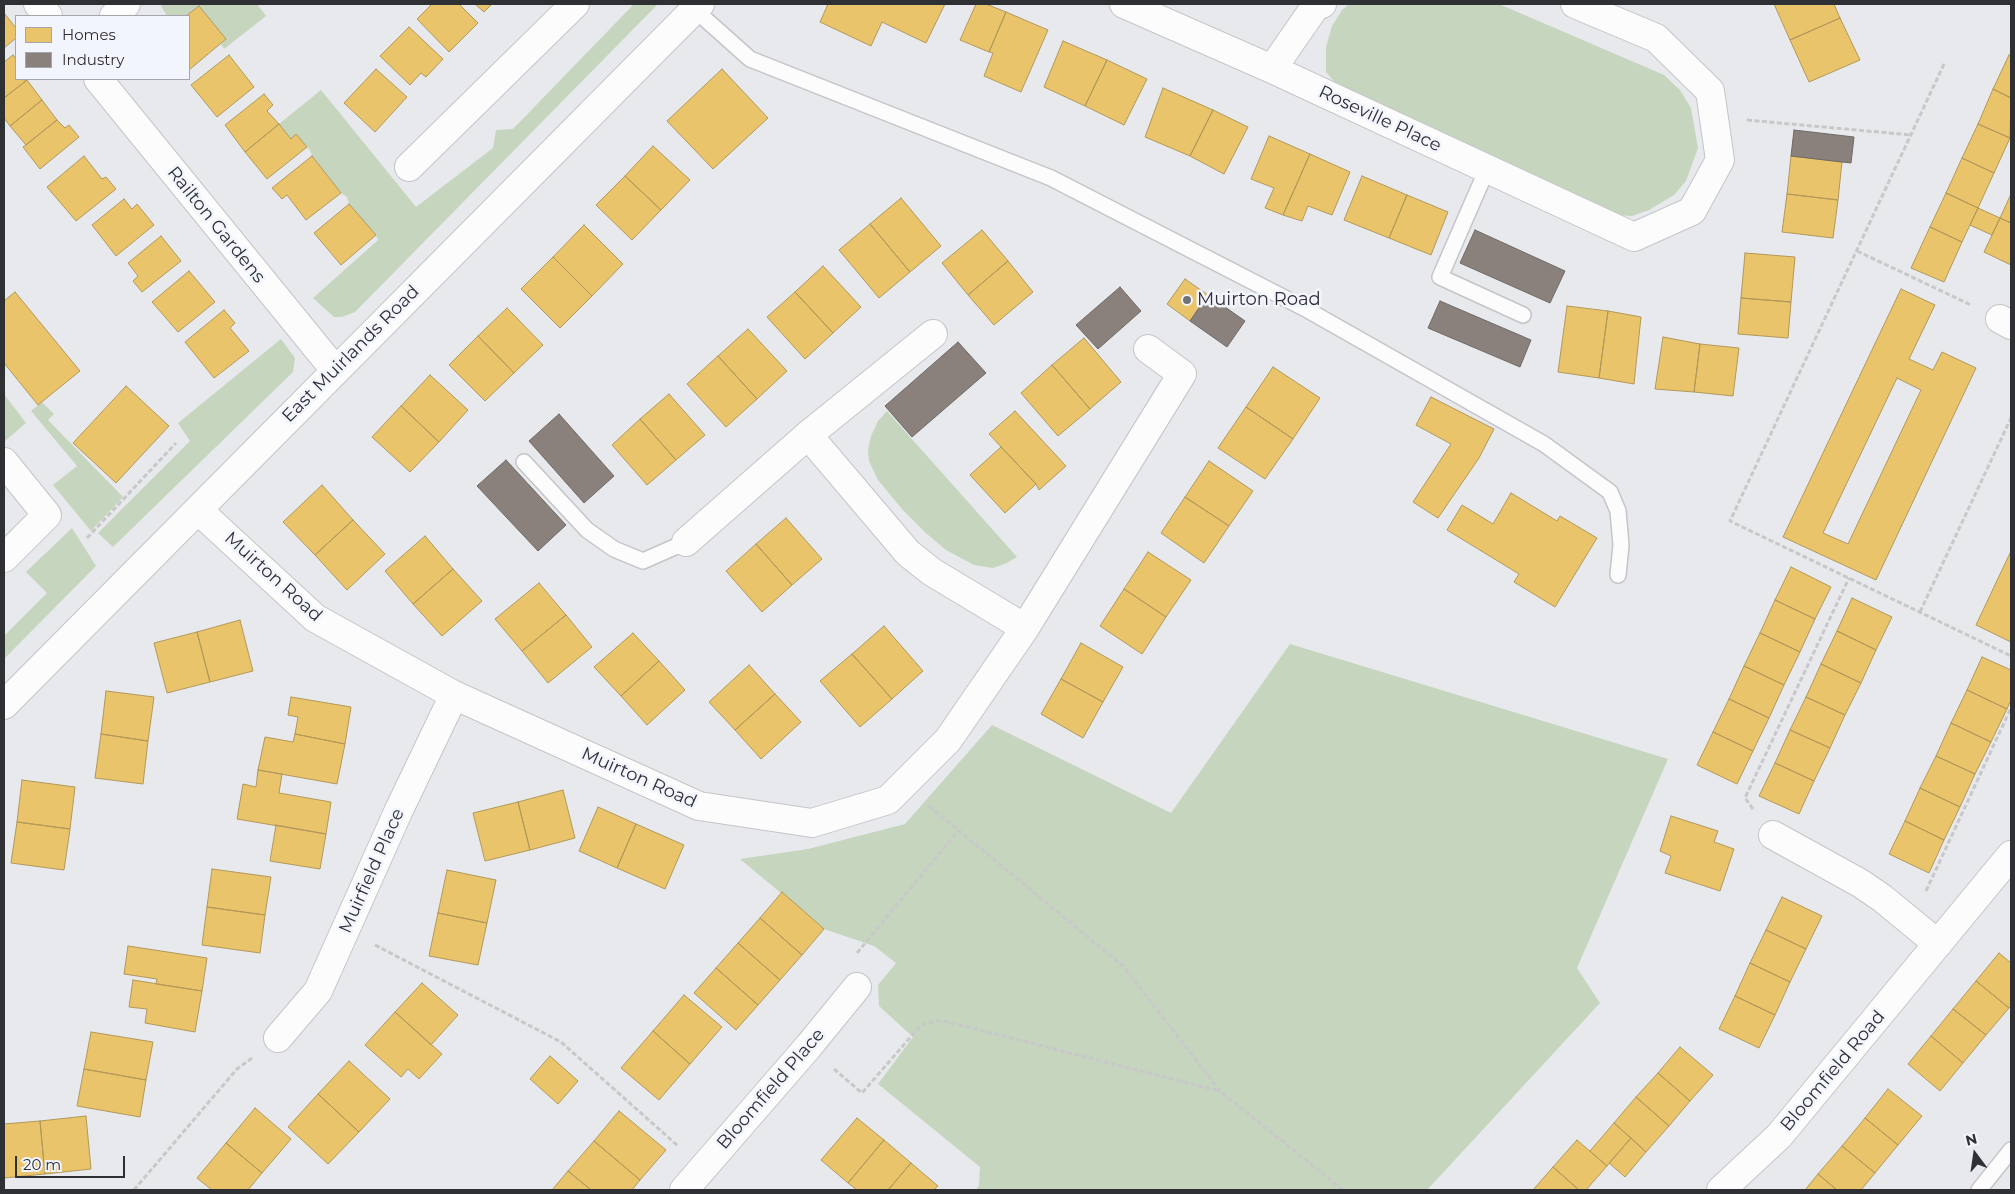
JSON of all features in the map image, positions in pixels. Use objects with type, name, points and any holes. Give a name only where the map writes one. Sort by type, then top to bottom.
[{"type":"street","points":[[38,4],[47,15]]},
{"type":"street","points":[[115,15],[126,4]]},
{"type":"street","points":[[409,167],[575,4]]},
{"type":"street","name":"Roseville Place","points":[[1124,4],[1272,69],[1634,237],[1692,211],[1720,160],[1714,117]]},
{"type":"street","points":[[1272,69],[1315,7],[1322,4]]},
{"type":"street","points":[[1575,4],[1656,38],[1710,91],[1714,117]]},
{"type":"street","name":"East Muirlands Road","points":[[4,705],[334,370],[697,6]]},
{"type":"street","name":"Railton Gardens","points":[[99,80],[334,370]]},
{"type":"street","points":[[686,542],[808,435],[933,334]]},
{"type":"street","name":"Muirton Road","points":[[198,510],[315,618],[454,695],[699,806],[812,823],[888,800],[948,740],[1025,628],[1182,374],[1148,349]]},
{"type":"street","points":[[808,435],[908,552],[932,572],[1025,628]]},
{"type":"street","points":[[4,462],[47,515],[4,558]]},
{"type":"street","name":"Muirfield Place","points":[[278,1038],[318,991],[398,812],[454,695]]},
{"type":"street","points":[[1773,835],[1860,883],[1909,919],[1938,944]]},
{"type":"street","name":"Bloomfield Road","points":[[1721,1190],[1779,1136],[2011,855]]},
{"type":"street","name":"Bloomfield Place","points":[[684,1190],[808,1047],[857,987]]},
{"type":"lane","points":[[697,6],[750,59],[1051,178],[1304,308],[1544,444],[1591,476],[1610,492],[1618,511],[1620,545],[1618,575]]},
{"type":"lane","points":[[1487,169],[1440,277],[1523,315]]},
{"type":"lane","points":[[524,462],[587,530],[614,550],[643,561],[686,542]]},
{"type":"lane","points":[[1979,1190],[2011,1150]]},
{"type":"path","points":[[1944,64],[1730,521],[2011,656]]},
{"type":"path","points":[[1714,117],[1911,135]]},
{"type":"path","points":[[1857,251],[2006,322]]},
{"type":"path","points":[[1920,612],[2011,418]]},
{"type":"path","points":[[87,538],[176,444]]},
{"type":"path","points":[[1773,835],[1745,798],[1848,578]]},
{"type":"path","points":[[1909,919],[1930,882],[2011,708]]},
{"type":"path","points":[[906,782],[924,802],[1123,966],[1220,1091],[1343,1190]]},
{"type":"path","points":[[857,987],[847,964],[958,830]]},
{"type":"path","points":[[345,930],[561,1042],[703,1168]]},
{"type":"path","points":[[808,1047],[862,1093],[921,1025],[936,1021],[1220,1091]]},
{"type":"path","points":[[134,1190],[237,1069],[278,1038]]},
{"type":"green space","points":[[164,4],[257,4],[266,16],[224,49],[221,44],[226,39],[199,6],[187,15],[166,15],[161,6]]},
{"type":"green space","points":[[634,4],[658,4],[355,312],[342,317],[334,317],[313,298],[378,240],[376,235],[349,204],[347,197],[341,193],[312,156],[310,150],[296,135],[291,139],[279,124],[321,90],[416,207],[493,148],[496,130],[513,129]]},
{"type":"green space","points":[[1349,4],[1499,4],[1664,75],[1680,90],[1691,108],[1698,148],[1686,181],[1674,195],[1649,210],[1632,216],[1613,215],[1336,84],[1326,72],[1326,47],[1332,26],[1342,10]]},
{"type":"green space","points":[[281,339],[295,358],[293,372],[113,547],[98,533],[190,441],[178,423]]},
{"type":"green space","points":[[4,394],[26,423],[5,441],[4,440]]},
{"type":"green space","points":[[42,402],[54,414],[48,420],[123,497],[91,531],[53,485],[77,466],[31,411]]},
{"type":"green space","points":[[887,411],[1017,557],[993,568],[974,565],[946,550],[902,509],[878,480],[869,461],[868,450],[871,436],[878,421]]},
{"type":"green space","points":[[72,528],[96,566],[4,659],[4,636],[47,593],[26,572]]},
{"type":"green space","points":[[1290,644],[1668,759],[1577,968],[1600,1003],[1427,1190],[976,1190],[979,1185],[980,1167],[878,1084],[913,1037],[879,1006],[878,985],[896,963],[874,946],[824,929],[740,859],[808,849],[905,824],[992,725],[1171,813]]},
{"type":"building: Homes","points":[[432,4],[459,4],[478,23],[449,52],[417,19]]},
{"type":"building: Homes","points":[[475,4],[492,4],[484,12]]},
{"type":"building: Homes","points":[[828,4],[945,4],[926,43],[882,22],[871,46],[820,22]]},
{"type":"building: Homes","points":[[976,4],[986,4],[1006,12],[989,52],[960,40]]},
{"type":"building: Homes","points":[[1774,4],[1834,4],[1840,18],[1790,40]]},
{"type":"building: Homes","points":[[199,6],[226,39],[190,69],[190,15],[187,15]]},
{"type":"building: Homes","points":[[1006,12],[1048,30],[1021,92],[984,76],[993,53],[989,52]]},
{"type":"building: Homes","points":[[4,13],[15,27],[15,39],[4,48]]},
{"type":"building: Homes","points":[[1840,18],[1860,60],[1809,82],[1790,40]]},
{"type":"building: Homes","points":[[409,27],[443,59],[426,77],[421,73],[410,85],[380,56]]},
{"type":"building: Homes","points":[[1063,41],[1107,60],[1085,106],[1044,87]]},
{"type":"building: Homes","points":[[13,55],[15,58],[15,80],[27,80],[4,98],[4,62]]},
{"type":"building: Homes","points":[[229,55],[254,87],[217,117],[191,85]]},
{"type":"building: Homes","points":[[2009,55],[2011,56],[2011,98],[1993,89]]},
{"type":"building: Homes","points":[[1107,60],[1147,79],[1124,125],[1085,106]]},
{"type":"building: Homes","points":[[376,69],[407,97],[375,132],[344,103]]},
{"type":"building: Homes","points":[[722,69],[768,118],[713,169],[667,121]]},
{"type":"building: Homes","points":[[27,80],[42,100],[10,126],[4,118],[4,98]]},
{"type":"building: Homes","points":[[1163,88],[1213,110],[1190,156],[1145,137]]},
{"type":"building: Homes","points":[[1993,89],[2011,98],[2010,138],[1978,124]]},
{"type":"building: Homes","points":[[264,94],[273,105],[267,111],[279,124],[245,152],[225,125]]},
{"type":"building: Homes","points":[[42,100],[57,120],[26,145],[10,126]]},
{"type":"building: Homes","points":[[1213,110],[1248,127],[1224,174],[1190,156]]},
{"type":"building: Homes","points":[[57,120],[65,128],[69,125],[79,137],[40,169],[23,147]]},
{"type":"building: Homes","points":[[279,124],[291,139],[296,134],[307,147],[267,179],[245,152]]},
{"type":"building: Homes","points":[[1978,124],[2010,138],[1994,173],[1962,158]]},
{"type":"building: Homes","points":[[1269,136],[1310,154],[1283,215],[1265,208],[1274,188],[1251,179]]},
{"type":"building: Homes","points":[[653,146],[690,180],[661,210],[625,176]]},
{"type":"building: Homes","points":[[1310,154],[1350,172],[1332,215],[1308,206],[1302,221],[1283,215]]},
{"type":"building: Homes","points":[[84,156],[102,179],[106,177],[116,189],[76,221],[47,187]]},
{"type":"building: Homes","points":[[312,156],[341,193],[306,220],[287,195],[282,199],[272,188]]},
{"type":"building: Homes","points":[[1791,156],[1842,162],[1838,200],[1787,194]]},
{"type":"building: Homes","points":[[1962,158],[1994,173],[1978,208],[1946,193]]},
{"type":"building: Homes","points":[[625,176],[661,210],[632,240],[596,205]]},
{"type":"building: Homes","points":[[1362,176],[1407,195],[1389,238],[1344,220]]},
{"type":"building: Homes","points":[[1946,193],[1978,208],[1962,242],[1930,227]]},
{"type":"building: Homes","points":[[1787,194],[1838,200],[1833,238],[1782,232]]},
{"type":"building: Homes","points":[[2011,194],[2011,223],[2000,218]]},
{"type":"building: Homes","points":[[1407,195],[1448,212],[1431,255],[1389,238]]},
{"type":"building: Homes","points":[[901,198],[941,246],[910,272],[870,224]]},
{"type":"building: Homes","points":[[124,199],[132,209],[137,204],[154,225],[116,256],[92,225]]},
{"type":"building: Homes","points":[[349,204],[376,235],[341,265],[314,233]]},
{"type":"building: Homes","points":[[1978,208],[2000,218],[1992,235],[1970,225]]},
{"type":"building: Homes","points":[[2000,218],[2011,223],[2011,265],[1984,252]]},
{"type":"building: Homes","points":[[870,224],[910,272],[879,298],[839,250]]},
{"type":"building: Homes","points":[[584,225],[623,264],[592,296],[553,257]]},
{"type":"building: Homes","points":[[1930,227],[1962,242],[1944,282],[1911,268]]},
{"type":"building: Homes","points":[[982,230],[1008,261],[968,295],[942,263]]},
{"type":"building: Homes","points":[[161,236],[181,261],[142,292],[133,281],[138,276],[128,263]]},
{"type":"building: Homes","points":[[1745,253],[1795,257],[1791,302],[1741,298]]},
{"type":"building: Homes","points":[[553,257],[592,296],[560,328],[521,289]]},
{"type":"building: Homes","points":[[1008,261],[1033,292],[994,325],[968,295]]},
{"type":"building: Homes","points":[[823,266],[861,307],[833,333],[795,292]]},
{"type":"building: Homes","points":[[189,271],[215,302],[178,332],[152,302]]},
{"type":"building: Homes","name":"Muirton Road","points":[[1185,279],[1208,295],[1190,321],[1167,304]]},
{"type":"building: Homes","points":[[1901,289],[1935,305],[1909,359],[1933,370],[1942,352],[1976,368],[1876,580],[1783,537]],"holes":[[[1897,378],[1921,390],[1848,544],[1823,533]]]},
{"type":"building: Homes","points":[[15,292],[80,371],[38,405],[4,363],[4,301]]},
{"type":"building: Homes","points":[[795,292],[833,333],[805,359],[767,317]]},
{"type":"building: Homes","points":[[1741,298],[1791,302],[1788,338],[1738,334]]},
{"type":"building: Homes","points":[[1567,306],[1608,311],[1599,378],[1558,372]]},
{"type":"building: Homes","points":[[507,308],[543,345],[514,373],[478,336]]},
{"type":"building: Homes","points":[[224,310],[235,323],[230,328],[249,351],[214,378],[185,342]]},
{"type":"building: Homes","points":[[1608,311],[1641,317],[1634,384],[1599,378]]},
{"type":"building: Homes","points":[[748,329],[787,371],[757,399],[718,356]]},
{"type":"building: Homes","points":[[478,336],[514,373],[485,401],[449,365]]},
{"type":"building: Homes","points":[[1663,337],[1700,344],[1694,392],[1655,389]]},
{"type":"building: Homes","points":[[1084,338],[1121,382],[1090,409],[1052,365]]},
{"type":"building: Homes","points":[[1700,344],[1739,348],[1733,396],[1694,392]]},
{"type":"building: Homes","points":[[718,356],[757,399],[726,427],[687,384]]},
{"type":"building: Homes","points":[[1052,365],[1090,409],[1058,436],[1021,393]]},
{"type":"building: Homes","points":[[1273,367],[1320,398],[1293,439],[1246,407]]},
{"type":"building: Homes","points":[[430,375],[468,410],[439,442],[401,406]]},
{"type":"building: Homes","points":[[126,386],[169,426],[116,483],[73,443]]},
{"type":"building: Homes","points":[[669,394],[705,435],[676,460],[640,419]]},
{"type":"building: Homes","points":[[1431,397],[1494,429],[1479,458],[1438,518],[1413,502],[1451,444],[1416,425]]},
{"type":"building: Homes","points":[[401,406],[439,442],[410,472],[372,437]]},
{"type":"building: Homes","points":[[1246,407],[1293,439],[1265,479],[1218,448]]},
{"type":"building: Homes","points":[[1015,411],[1066,466],[1039,490],[1036,484],[989,434]]},
{"type":"building: Homes","points":[[640,419],[676,460],[647,485],[612,445]]},
{"type":"building: Homes","points":[[1001,447],[1036,484],[1005,513],[970,475]]},
{"type":"building: Homes","points":[[1209,461],[1253,491],[1229,526],[1185,497]]},
{"type":"building: Homes","points":[[322,485],[353,520],[315,555],[283,522]]},
{"type":"building: Homes","points":[[1511,493],[1557,521],[1560,516],[1597,538],[1555,607],[1514,582],[1519,574],[1447,530],[1462,505],[1493,524]]},
{"type":"building: Homes","points":[[1185,497],[1229,526],[1204,563],[1161,533]]},
{"type":"building: Homes","points":[[786,518],[822,559],[792,585],[756,544]]},
{"type":"building: Homes","points":[[353,520],[385,554],[347,590],[315,555]]},
{"type":"building: Homes","points":[[425,536],[453,569],[413,604],[385,571]]},
{"type":"building: Homes","points":[[756,544],[792,585],[762,612],[726,571]]},
{"type":"building: Homes","points":[[2011,551],[2011,642],[1976,625]]},
{"type":"building: Homes","points":[[1148,552],[1191,580],[1166,617],[1124,589]]},
{"type":"building: Homes","points":[[1791,567],[1831,587],[1815,619],[1775,600]]},
{"type":"building: Homes","points":[[453,569],[482,601],[442,636],[413,604]]},
{"type":"building: Homes","points":[[539,583],[566,615],[522,651],[495,619]]},
{"type":"building: Homes","points":[[1124,589],[1166,617],[1142,654],[1100,626]]},
{"type":"building: Homes","points":[[1852,598],[1892,617],[1876,650],[1837,631]]},
{"type":"building: Homes","points":[[1775,600],[1815,619],[1800,652],[1760,633]]},
{"type":"building: Homes","points":[[566,615],[592,647],[548,683],[522,651]]},
{"type":"building: Homes","points":[[240,620],[253,671],[210,682],[197,632]]},
{"type":"building: Homes","points":[[884,626],[923,671],[892,699],[852,654]]},
{"type":"building: Homes","points":[[1837,631],[1876,650],[1861,683],[1821,664]]},
{"type":"building: Homes","points":[[197,632],[210,682],[167,693],[154,643]]},
{"type":"building: Homes","points":[[633,633],[659,661],[621,696],[594,667]]},
{"type":"building: Homes","points":[[1760,633],[1800,652],[1784,685],[1744,666]]},
{"type":"building: Homes","points":[[1081,643],[1123,667],[1103,702],[1061,679]]},
{"type":"building: Homes","points":[[852,654],[892,699],[860,727],[820,681]]},
{"type":"building: Homes","points":[[1982,657],[2011,670],[2011,700],[2007,709],[1967,690]]},
{"type":"building: Homes","points":[[659,661],[685,690],[647,725],[621,696]]},
{"type":"building: Homes","points":[[1821,664],[1861,683],[1845,715],[1806,697]]},
{"type":"building: Homes","points":[[749,665],[775,694],[735,730],[709,702]]},
{"type":"building: Homes","points":[[1744,666],[1784,685],[1769,718],[1729,699]]},
{"type":"building: Homes","points":[[1061,679],[1103,702],[1083,738],[1041,714]]},
{"type":"building: Homes","points":[[1967,690],[2007,709],[1991,742],[1951,723]]},
{"type":"building: Homes","points":[[106,691],[154,697],[148,741],[101,734]]},
{"type":"building: Homes","points":[[775,694],[801,722],[761,759],[735,730]]},
{"type":"building: Homes","points":[[291,697],[351,707],[345,744],[295,734],[298,717],[288,715]]},
{"type":"building: Homes","points":[[1806,697],[1845,715],[1830,748],[1790,730]]},
{"type":"building: Homes","points":[[1729,699],[1769,718],[1753,751],[1713,732]]},
{"type":"building: Homes","points":[[1951,723],[1991,742],[1975,774],[1936,756]]},
{"type":"building: Homes","points":[[1790,730],[1830,748],[1814,781],[1775,763]]},
{"type":"building: Homes","points":[[1713,732],[1753,751],[1737,784],[1697,765]]},
{"type":"building: Homes","points":[[101,734],[148,741],[143,784],[95,778]]},
{"type":"building: Homes","points":[[295,734],[345,744],[337,784],[258,770],[265,737],[293,742]]},
{"type":"building: Homes","points":[[1936,756],[1975,774],[1960,807],[1920,788]]},
{"type":"building: Homes","points":[[1775,763],[1814,781],[1799,814],[1759,796]]},
{"type":"building: Homes","points":[[258,770],[282,774],[279,793],[331,802],[326,834],[237,819],[243,784],[256,787]]},
{"type":"building: Homes","points":[[22,780],[75,787],[70,829],[17,822]]},
{"type":"building: Homes","points":[[1920,788],[1960,807],[1944,840],[1905,821]]},
{"type":"building: Homes","points":[[563,790],[575,838],[530,850],[518,802]]},
{"type":"building: Homes","points":[[518,802],[530,850],[485,861],[473,813]]},
{"type":"building: Homes","points":[[598,807],[636,824],[617,868],[579,851]]},
{"type":"building: Homes","points":[[1671,816],[1718,831],[1714,842],[1734,849],[1720,891],[1665,873],[1671,856],[1660,851]]},
{"type":"building: Homes","points":[[1905,821],[1944,840],[1929,873],[1889,854]]},
{"type":"building: Homes","points":[[17,822],[70,829],[64,870],[11,863]]},
{"type":"building: Homes","points":[[636,824],[684,845],[665,889],[617,868]]},
{"type":"building: Homes","points":[[276,825],[326,834],[320,869],[270,861]]},
{"type":"building: Homes","points":[[212,869],[271,877],[265,915],[207,907]]},
{"type":"building: Homes","points":[[447,870],[496,880],[487,923],[438,913]]},
{"type":"building: Homes","points":[[782,892],[824,929],[802,955],[760,918]]},
{"type":"building: Homes","points":[[1782,897],[1822,916],[1806,949],[1766,930]]},
{"type":"building: Homes","points":[[207,907],[265,915],[260,953],[202,945]]},
{"type":"building: Homes","points":[[438,913],[487,923],[478,965],[429,956]]},
{"type":"building: Homes","points":[[760,918],[802,955],[780,980],[738,943]]},
{"type":"building: Homes","points":[[1766,930],[1806,949],[1790,982],[1750,963]]},
{"type":"building: Homes","points":[[738,943],[780,980],[758,1005],[716,968]]},
{"type":"building: Homes","points":[[128,946],[207,958],[202,991],[156,984],[157,979],[124,974]]},
{"type":"building: Homes","points":[[1999,953],[2011,963],[2011,1005],[2009,1008],[1976,981]]},
{"type":"building: Homes","points":[[1750,963],[1790,982],[1775,1015],[1735,996]]},
{"type":"building: Homes","points":[[716,968],[758,1005],[736,1030],[694,993]]},
{"type":"building: Homes","points":[[133,980],[202,991],[195,1032],[145,1023],[147,1009],[129,1007]]},
{"type":"building: Homes","points":[[1976,981],[2009,1008],[1986,1035],[1953,1009]]},
{"type":"building: Homes","points":[[422,983],[458,1015],[431,1045],[395,1012]]},
{"type":"building: Homes","points":[[684,995],[722,1027],[690,1064],[653,1031]]},
{"type":"building: Homes","points":[[1735,996],[1775,1015],[1759,1048],[1719,1029]]},
{"type":"building: Homes","points":[[1953,1009],[1986,1035],[1963,1063],[1931,1036]]},
{"type":"building: Homes","points":[[395,1012],[442,1054],[419,1079],[408,1069],[401,1077],[365,1045]]},
{"type":"building: Homes","points":[[653,1031],[690,1064],[659,1100],[621,1068]]},
{"type":"building: Homes","points":[[91,1032],[153,1042],[146,1080],[84,1069]]},
{"type":"building: Homes","points":[[1931,1036],[1963,1063],[1940,1091],[1908,1064]]},
{"type":"building: Homes","points":[[1680,1047],[1713,1075],[1690,1101],[1658,1073]]},
{"type":"building: Homes","points":[[550,1056],[578,1081],[558,1104],[530,1079]]},
{"type":"building: Homes","points":[[349,1061],[390,1099],[359,1132],[318,1094]]},
{"type":"building: Homes","points":[[84,1069],[146,1080],[140,1117],[77,1106]]},
{"type":"building: Homes","points":[[1658,1073],[1690,1101],[1669,1126],[1636,1097]]},
{"type":"building: Homes","points":[[1888,1089],[1922,1116],[1898,1145],[1865,1118]]},
{"type":"building: Homes","points":[[318,1094],[359,1132],[328,1164],[288,1127]]},
{"type":"building: Homes","points":[[1636,1097],[1669,1126],[1646,1152],[1614,1123]]},
{"type":"building: Homes","points":[[255,1108],[291,1139],[262,1173],[226,1143]]},
{"type":"building: Homes","points":[[619,1111],[666,1150],[640,1180],[594,1141]]},
{"type":"building: Homes","points":[[86,1116],[91,1169],[45,1174],[40,1121]]},
{"type":"building: Homes","points":[[857,1118],[884,1140],[848,1183],[821,1160]]},
{"type":"building: Homes","points":[[1865,1118],[1898,1145],[1875,1173],[1842,1146]]},
{"type":"building: Homes","points":[[40,1121],[45,1174],[4,1178],[4,1124]]},
{"type":"building: Homes","points":[[1614,1123],[1631,1138],[1607,1166],[1590,1151]]},
{"type":"building: Homes","points":[[1631,1138],[1646,1152],[1625,1177],[1609,1163]]},
{"type":"building: Homes","points":[[884,1140],[911,1163],[888,1190],[857,1190],[848,1183]]},
{"type":"building: Homes","points":[[1577,1140],[1607,1166],[1586,1190],[1579,1190],[1553,1167]]},
{"type":"building: Homes","points":[[594,1141],[640,1180],[632,1190],[591,1190],[568,1171]]},
{"type":"building: Homes","points":[[226,1143],[262,1173],[248,1190],[212,1190],[197,1178]]},
{"type":"building: Homes","points":[[1842,1146],[1875,1173],[1861,1190],[1837,1190],[1818,1174]]},
{"type":"building: Homes","points":[[911,1163],[938,1186],[934,1190],[888,1190]]},
{"type":"building: Homes","points":[[1553,1167],[1579,1190],[1533,1190]]},
{"type":"building: Homes","points":[[568,1171],[591,1190],[552,1190]]},
{"type":"building: Homes","points":[[1818,1174],[1837,1190],[1805,1190]]},
{"type":"building: Industry","points":[[1794,130],[1854,137],[1851,163],[1791,156]]},
{"type":"building: Industry","points":[[1475,230],[1565,271],[1550,303],[1460,263]]},
{"type":"building: Industry","points":[[1120,287],[1141,311],[1098,349],[1076,325]]},
{"type":"building: Industry","points":[[1208,295],[1245,321],[1227,347],[1190,321]]},
{"type":"building: Industry","points":[[1440,301],[1531,340],[1520,367],[1428,328]]},
{"type":"building: Industry","points":[[958,342],[986,373],[912,437],[885,406]]},
{"type":"building: Industry","points":[[559,414],[614,476],[584,503],[529,441]]},
{"type":"building: Industry","points":[[506,460],[566,525],[538,551],[477,486]]},
{"type":"place","name":"Muirton Road","points":[[1187,300]]}]
